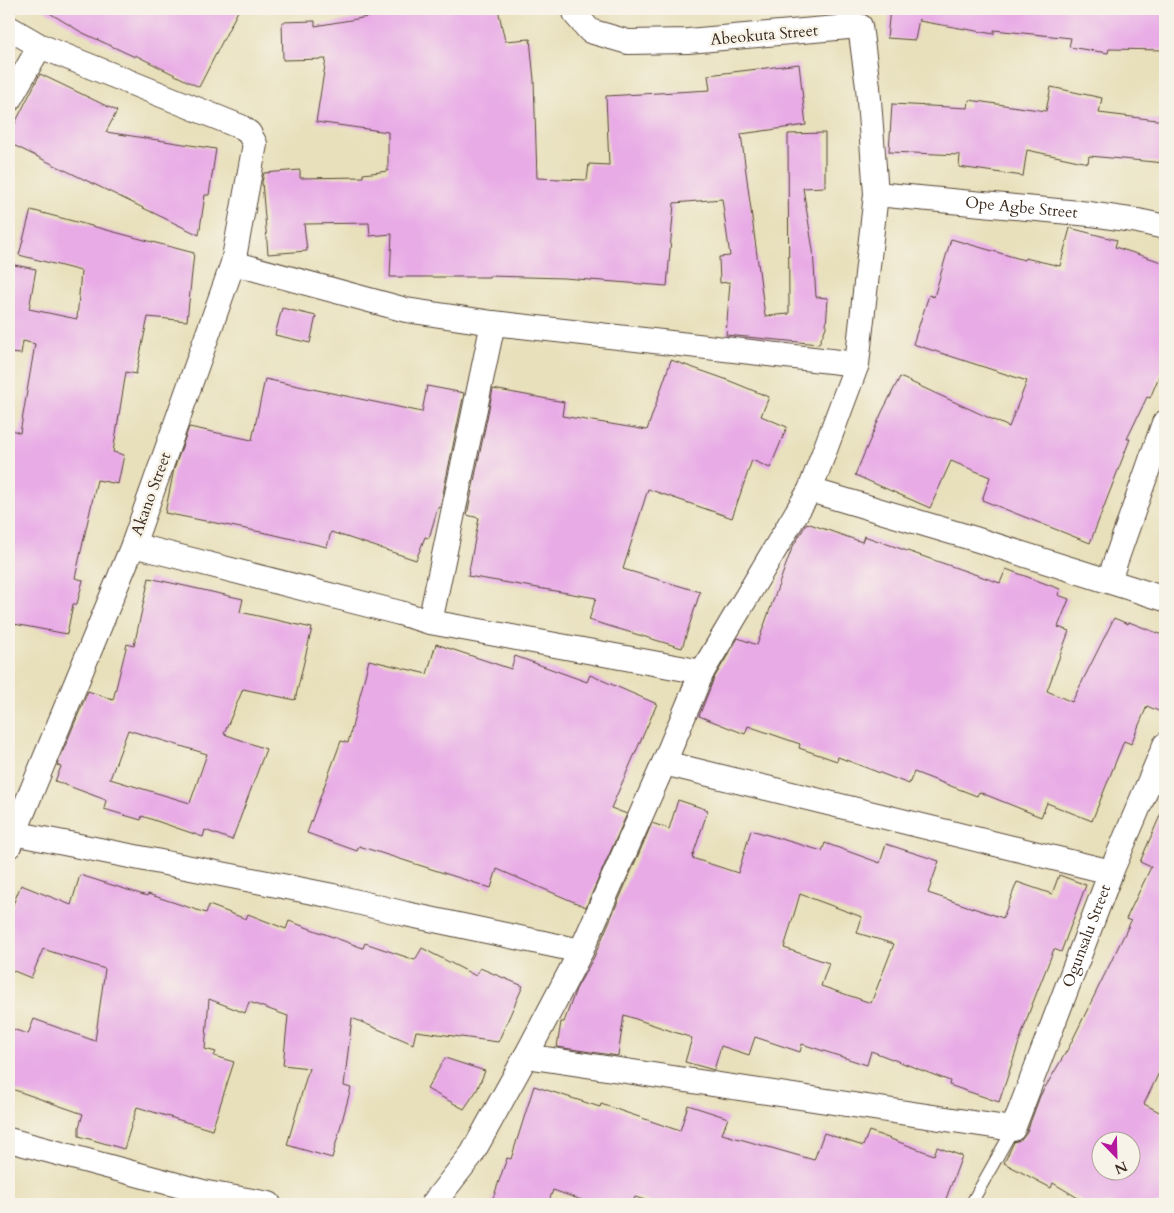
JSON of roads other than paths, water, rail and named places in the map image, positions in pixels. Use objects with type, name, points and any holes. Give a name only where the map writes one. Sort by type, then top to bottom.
[{"type":"street","name":"Abeokuta Street","points":[[432,1204],[472,1154],[581,951],[702,672],[810,490],[857,364],[876,194],[868,87],[859,17],[688,41],[628,42],[590,31],[574,9]]},
{"type":"street","points":[[9,28],[40,46],[9,100]]},
{"type":"street","name":"Akano Street","points":[[11,840],[133,545],[233,262],[256,144],[249,133],[240,127],[40,46]]},
{"type":"street","name":"Ope Agbe Street","points":[[876,194],[1090,214],[1138,221],[1165,228]]},
{"type":"street","points":[[233,262],[406,310],[493,323],[857,364]]},
{"type":"street","points":[[430,622],[493,323]]},
{"type":"street","points":[[1109,580],[1164,423]]},
{"type":"street","points":[[810,490],[975,538],[1165,599]]},
{"type":"street","points":[[133,545],[391,610],[430,622],[702,672]]},
{"type":"street","name":"Ogunsalu Street","points":[[1013,1129],[1111,872],[1165,746]]},
{"type":"street","points":[[664,762],[1111,872]]},
{"type":"street","points":[[11,840],[333,896],[406,914],[581,951]]},
{"type":"street","points":[[526,1056],[1013,1129]]},
{"type":"street","points":[[9,1140],[207,1193],[269,1204]]},
{"type":"lane","points":[[970,1204],[1013,1129]]}]
